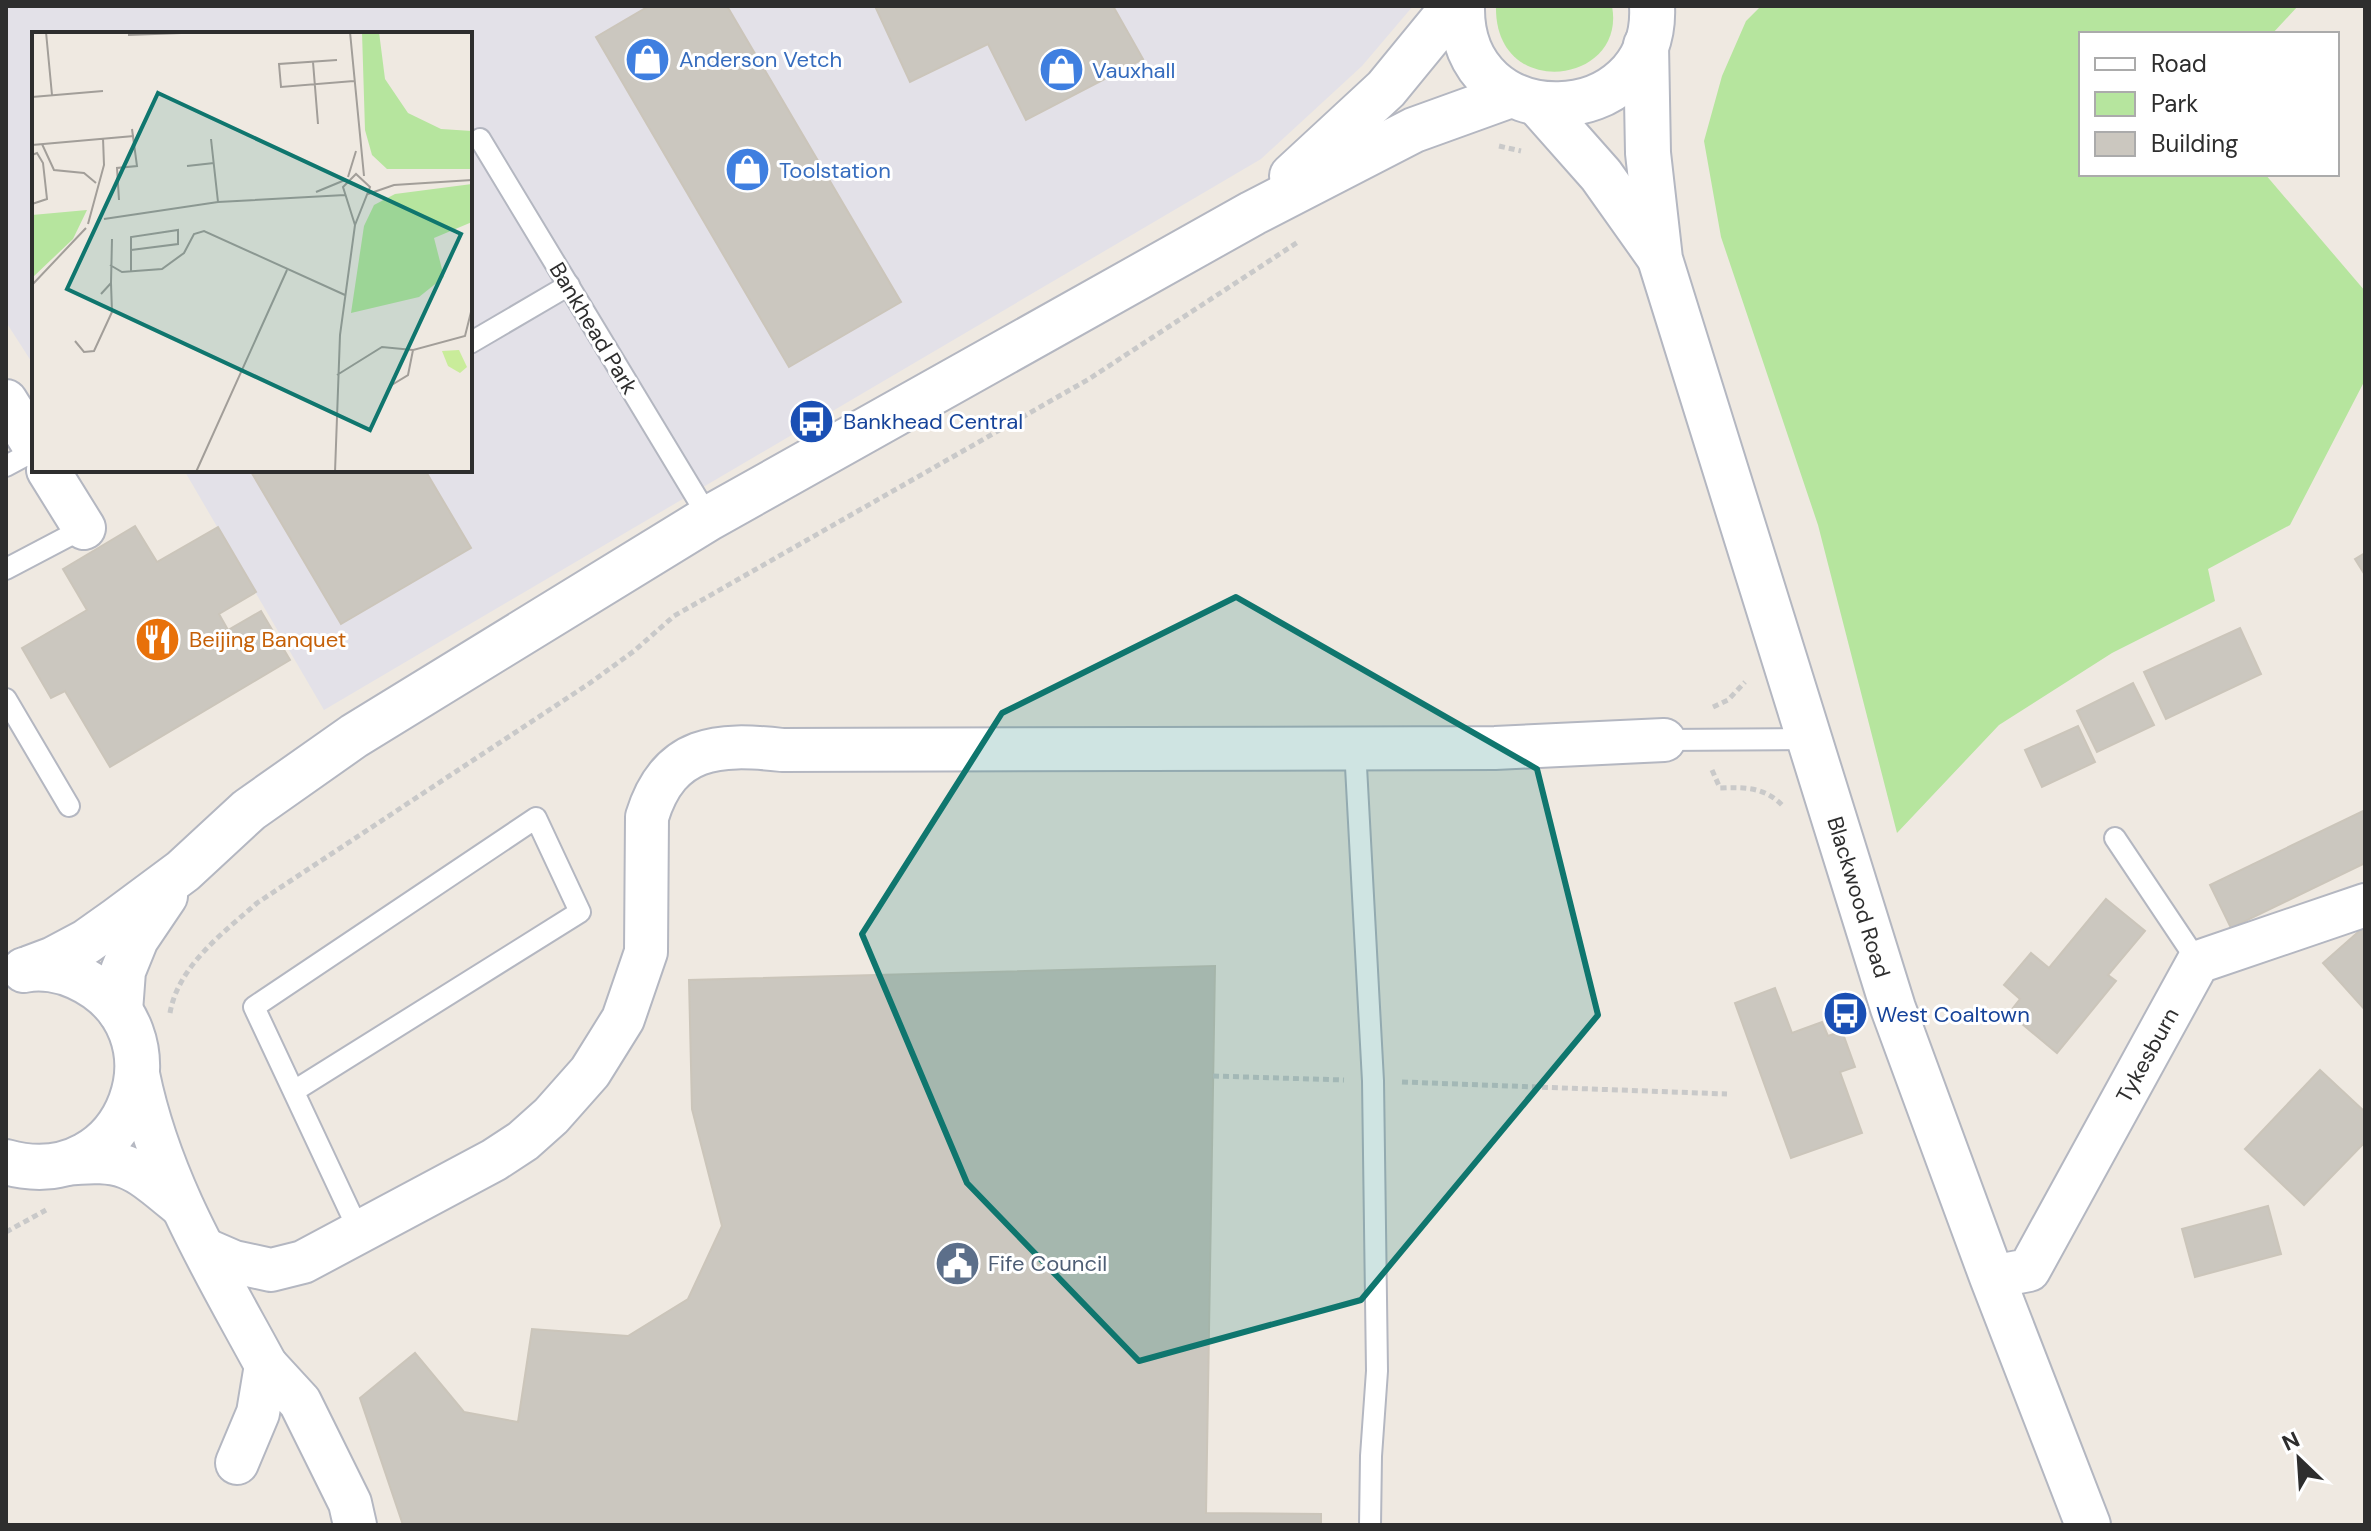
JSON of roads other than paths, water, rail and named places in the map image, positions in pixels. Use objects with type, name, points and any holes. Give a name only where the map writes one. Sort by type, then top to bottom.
[{"type":"main road","points":[[1253,213],[1386,89],[1454,6]]},
{"type":"main road","points":[[1462,6],[1462,24],[1471,53],[1488,77],[1525,100],[1601,175],[1660,259]]},
{"type":"main road","points":[[18,971],[54,959],[86,942],[183,871],[249,810],[354,736],[709,518],[1253,213],[1414,130],[1525,100],[1572,105],[1603,94],[1629,74],[1653,19]]},
{"type":"main road","points":[[1653,19],[1648,153],[1660,259]]},
{"type":"main road","name":"Blackwood Road","points":[[1660,259],[1893,1008],[2088,1525]]},
{"type":"main road","points":[[120,1011],[123,971],[136,939],[183,871]]},
{"type":"main road","points":[[18,971],[64,971],[94,985],[120,1011],[134,1037],[138,1074],[133,1102],[116,1131],[91,1153],[26,1167]]},
{"type":"street","points":[[6,401],[32,446]]},
{"type":"street","points":[[49,472],[84,528]]},
{"type":"street","points":[[204,1249],[234,1262],[271,1270],[303,1262],[494,1160],[523,1141],[551,1116],[590,1072],[623,1019],[646,952],[647,817],[653,798],[684,761],[709,749],[739,745],[782,750],[1495,748],[1664,740]]},
{"type":"street","points":[[2198,962],[2365,905]]},
{"type":"street","name":"Tykesburn","points":[[1992,1277],[2029,1270],[2198,962]]},
{"type":"street","points":[[138,1074],[147,1118],[181,1206],[266,1365],[300,1402],[350,1503],[355,1525]]},
{"type":"street","points":[[26,1167],[100,1161],[123,1164],[151,1181],[181,1206]]},
{"type":"street","points":[[237,1463],[258,1413],[266,1365]]},
{"type":"lane","name":"Bankhead Park","points":[[480,139],[709,518]]},
{"type":"lane","points":[[472,342],[569,285]]},
{"type":"lane","points":[[6,466],[32,450]]},
{"type":"lane","points":[[6,569],[84,528]]},
{"type":"lane","points":[[6,699],[69,806]]},
{"type":"lane","points":[[1664,740],[1811,739]]},
{"type":"lane","points":[[1355,748],[1373,1081],[1377,1371],[1370,1525]]},
{"type":"lane","points":[[294,1091],[580,912],[536,818],[254,1007],[359,1231]]},
{"type":"lane","points":[[2115,838],[2198,962]]},
{"type":"place","name":"Anderson Vetch","points":[[648,59]]},
{"type":"place","name":"Vauxhall","points":[[1061,70]]},
{"type":"place","name":"Toolstation","points":[[748,170]]},
{"type":"place","name":"Bankhead Central","points":[[812,421]]},
{"type":"place","name":"Beijing Banquet","points":[[158,639]]},
{"type":"place","name":"West Coaltown","points":[[1845,1014]]},
{"type":"place","name":"Fife Council","points":[[957,1263]]}]
